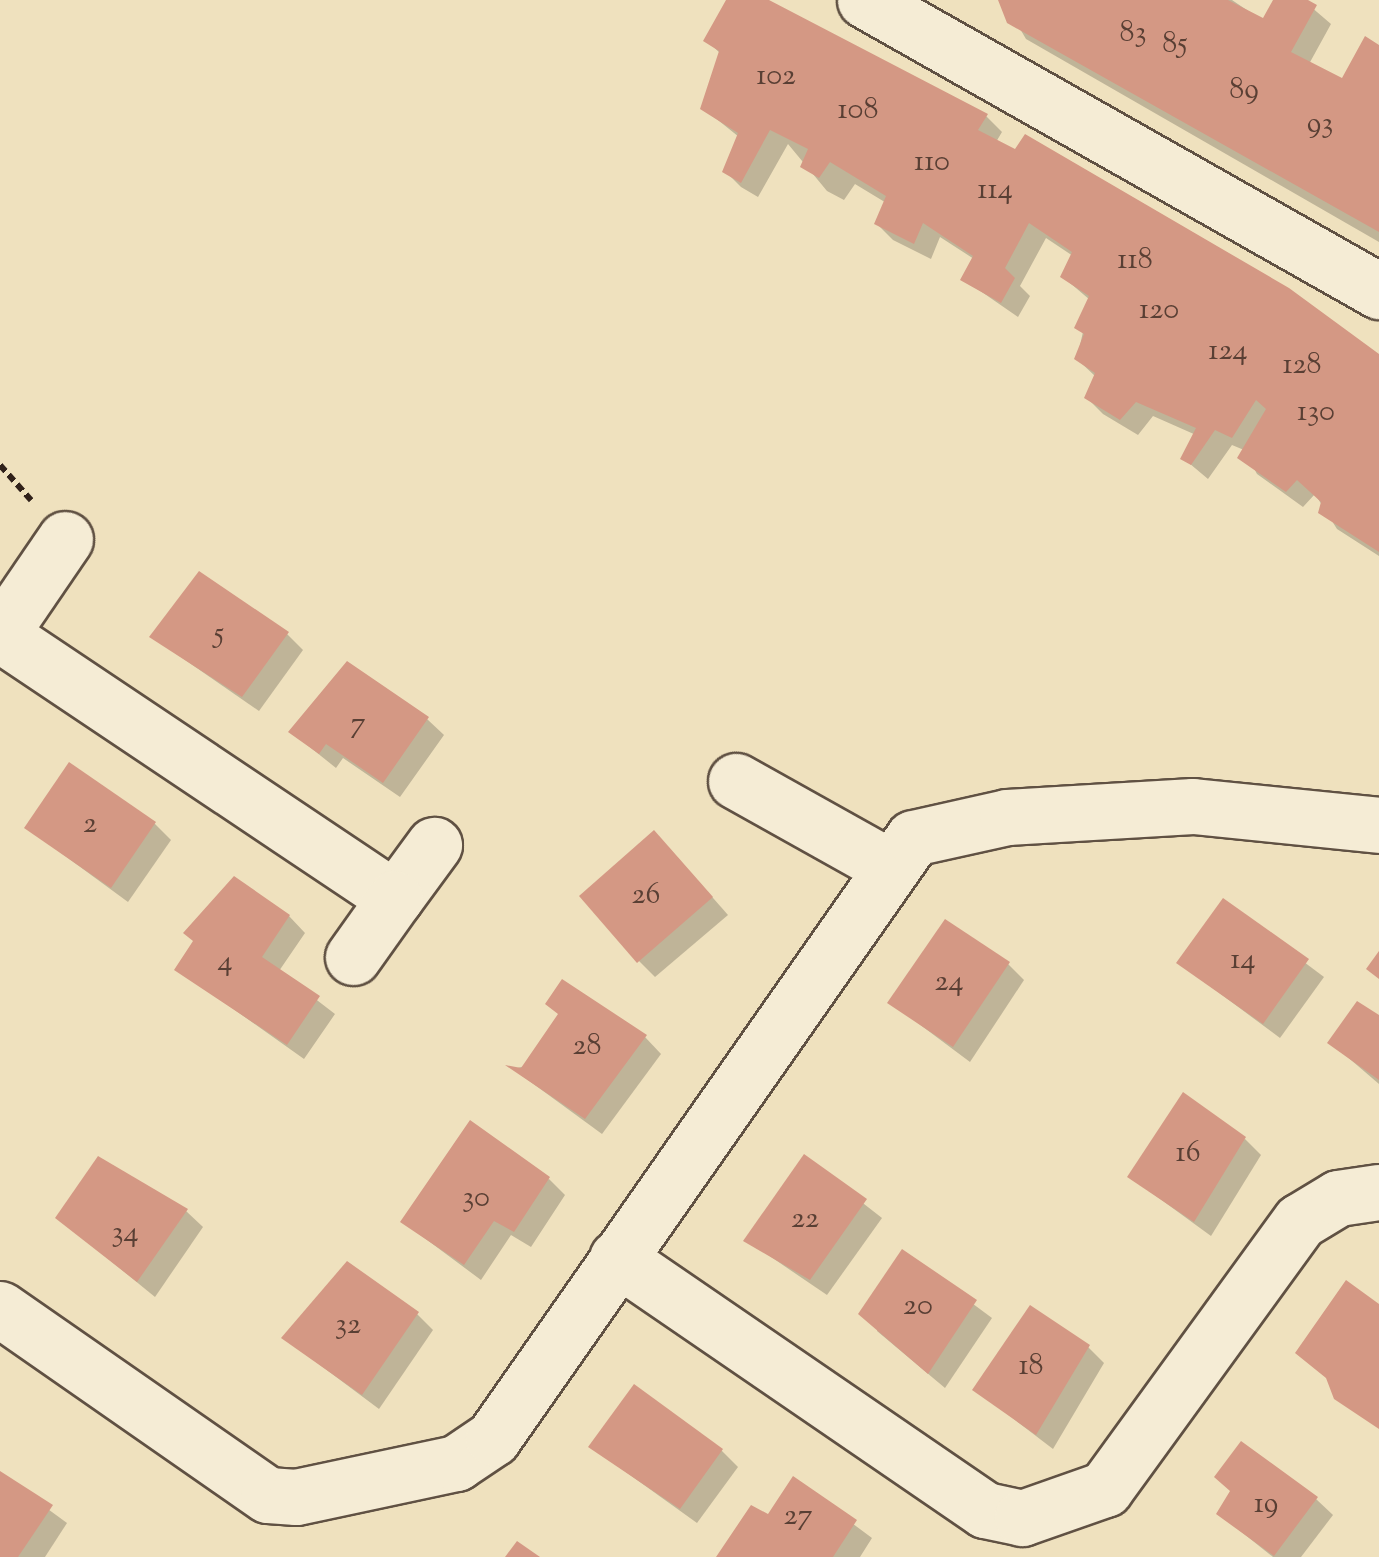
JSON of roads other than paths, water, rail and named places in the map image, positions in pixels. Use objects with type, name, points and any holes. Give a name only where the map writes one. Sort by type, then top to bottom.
[{"type":"street","points":[[866,0],[1379,291]]},
{"type":"street","points":[[65,539],[1,632],[395,898]]},
{"type":"street","points":[[736,781],[890,867]]},
{"type":"street","points":[[0,1309],[252,1485],[296,1497],[456,1462],[482,1448],[617,1258],[775,1024],[913,838],[1007,817],[1193,806],[1379,826]]},
{"type":"street","points":[[353,957],[434,845]]},
{"type":"street","points":[[617,1258],[985,1510],[1022,1518],[1105,1489],[1300,1221],[1338,1198],[1379,1192]]}]
